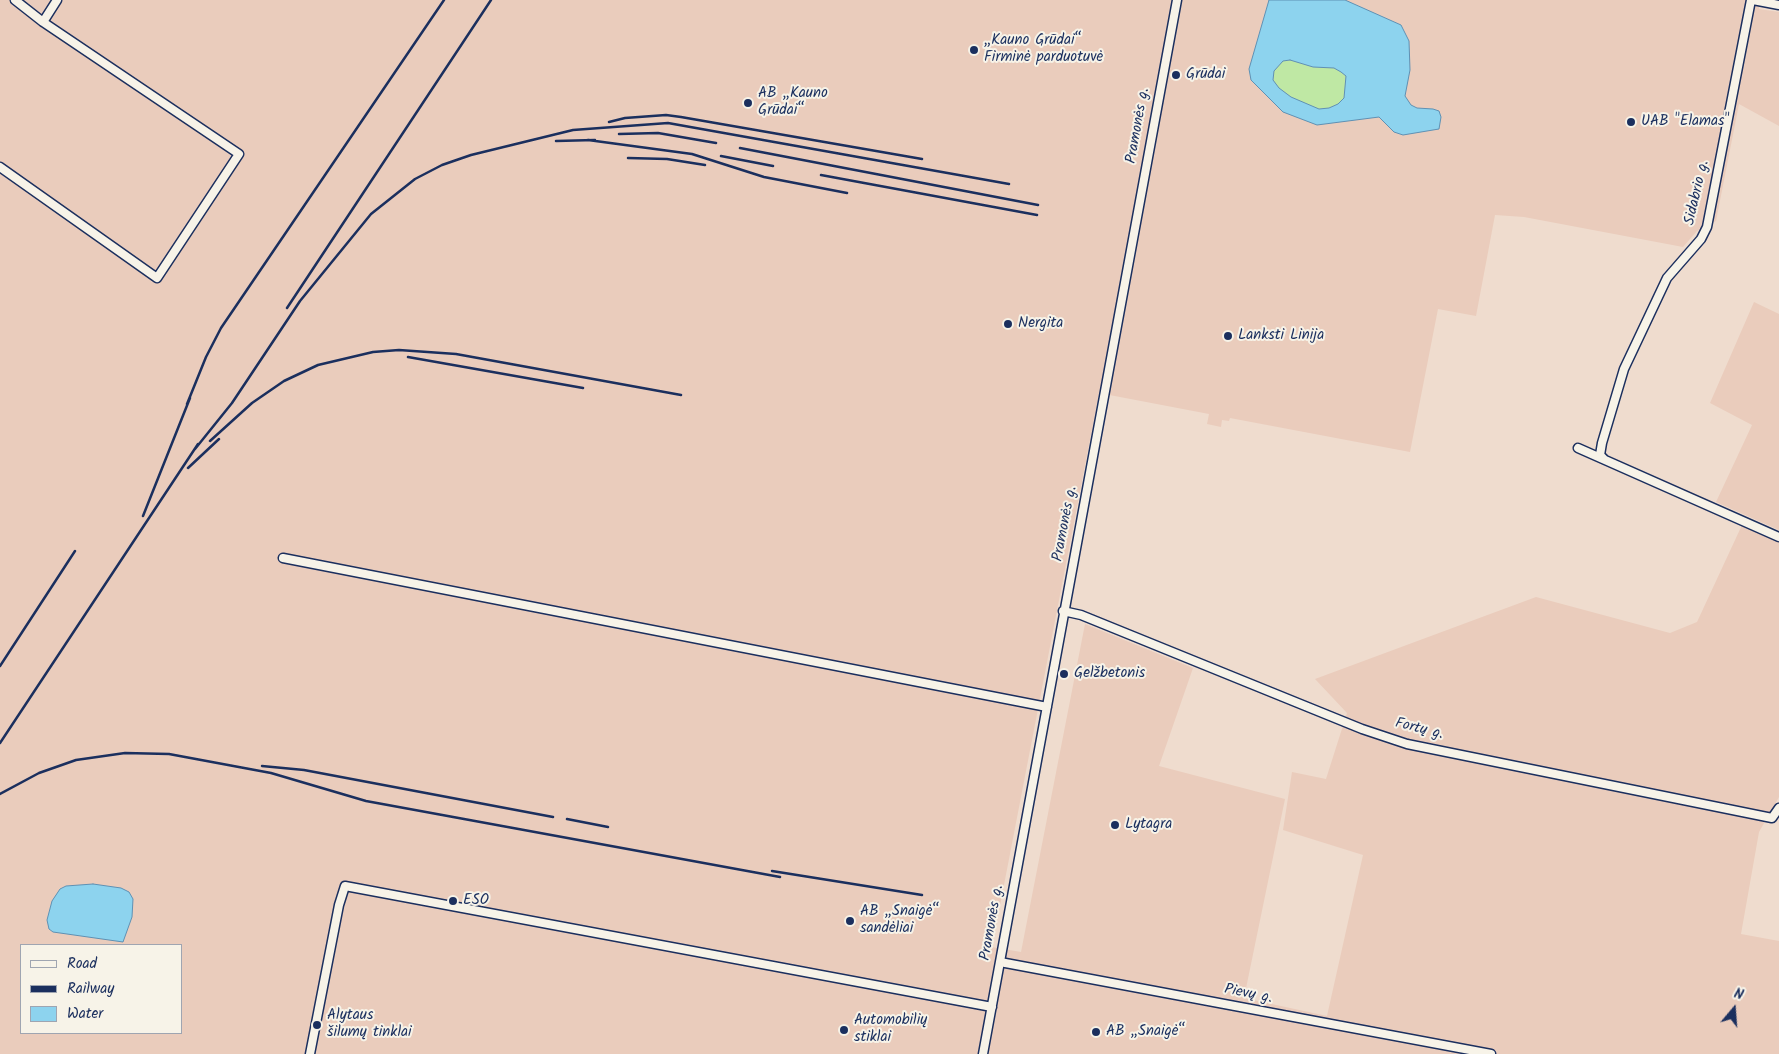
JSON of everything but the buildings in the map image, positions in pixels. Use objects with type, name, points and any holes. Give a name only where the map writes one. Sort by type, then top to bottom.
[{"type":"street","points":[[0,166],[157,278],[239,154],[43,22],[15,0]]},
{"type":"street","points":[[43,22],[57,0]]},
{"type":"street","name":"Pramonės g.","points":[[983,1054],[1176,0]]},
{"type":"street","points":[[1752,0],[1779,5]]},
{"type":"street","name":"Sidabrio g.","points":[[1604,459],[1600,455],[1602,442],[1624,370],[1667,278],[1701,239],[1706,227],[1752,0]]},
{"type":"street","points":[[1578,448],[1779,537]]},
{"type":"street","points":[[284,558],[1047,707]]},
{"type":"street","name":"Fortų g.","points":[[1063,611],[1081,615],[1362,729],[1408,744],[1772,818],[1779,808]]},
{"type":"street","points":[[310,1054],[339,905],[345,886],[992,1007]]},
{"type":"street","name":"Pievų g.","points":[[1000,962],[1491,1054]]},
{"type":"shaded area","points":[[0,0],[1760,0],[1759,9],[1779,12],[1779,126],[1739,104],[1716,221],[1697,231],[1683,247],[1524,217],[1495,215],[1476,316],[1438,309],[1410,452],[1230,418],[1229,421],[1222,420],[1221,427],[1207,424],[1209,414],[1099,393],[992,947],[1021,952],[1085,624],[1193,668],[1159,766],[1285,799],[1244,998],[1327,1016],[1363,855],[1283,830],[1292,772],[1326,779],[1347,713],[1315,679],[1536,597],[1670,633],[1697,622],[1742,525],[1779,542],[1779,797],[1759,832],[1741,934],[1779,941],[1779,1054],[0,1054]]},
{"type":"shaded area","points":[[1754,302],[1779,314],[1779,530],[1716,502],[1752,425],[1710,403]]},
{"type":"green space","points":[[1290,60],[1313,67],[1334,68],[1341,72],[1346,76],[1344,98],[1338,104],[1329,108],[1318,109],[1291,97],[1279,88],[1273,80],[1274,71],[1283,61]]},
{"type":"water","points":[[1269,0],[1345,0],[1401,25],[1409,41],[1410,70],[1405,96],[1411,105],[1417,108],[1439,111],[1441,117],[1439,129],[1403,135],[1394,132],[1379,117],[1317,125],[1283,112],[1251,80],[1249,69]],"holes":[[[1290,60],[1313,67],[1334,68],[1346,76],[1344,98],[1338,104],[1329,108],[1319,109],[1291,97],[1279,88],[1273,80],[1274,71],[1283,61]]]},
{"type":"water","points":[[93,884],[121,888],[129,892],[133,899],[132,917],[123,942],[53,932],[49,929],[47,920],[52,901],[60,889],[66,886]]},
{"type":"railway","points":[[187,404],[206,357],[221,328],[444,0]]},
{"type":"railway","points":[[287,308],[491,0]]},
{"type":"railway","points":[[609,122],[625,118],[666,115],[922,159]]},
{"type":"railway","points":[[195,449],[232,403],[300,301],[371,214],[415,179],[442,165],[471,155],[573,130],[668,123],[1009,184]]},
{"type":"railway","points":[[619,134],[658,133],[716,143]]},
{"type":"railway","points":[[588,140],[692,154],[764,177],[847,193]]},
{"type":"railway","points":[[556,141],[595,140]]},
{"type":"railway","points":[[740,148],[1038,205]]},
{"type":"railway","points":[[721,156],[773,166]]},
{"type":"railway","points":[[628,158],[667,159],[705,165]]},
{"type":"railway","points":[[821,175],[1037,215]]},
{"type":"railway","points":[[210,441],[252,403],[284,381],[318,365],[373,352],[399,350],[456,354],[681,395]]},
{"type":"railway","points":[[408,357],[583,388]]},
{"type":"railway","points":[[143,516],[190,398]]},
{"type":"railway","points":[[188,468],[219,439]]},
{"type":"railway","points":[[0,743],[198,444]]},
{"type":"railway","points":[[0,666],[75,551]]},
{"type":"railway","points":[[0,794],[39,773],[76,760],[125,753],[169,754],[271,773],[366,801],[780,877]]},
{"type":"railway","points":[[262,766],[304,770],[553,817]]},
{"type":"railway","points":[[567,819],[608,827]]},
{"type":"railway","points":[[772,871],[922,895]]},
{"type":"place","name":"„Kauno Grūdai“ Firminė parduotuvė","points":[[974,50]]},
{"type":"place","name":"Grūdai","points":[[1176,75]]},
{"type":"place","name":"AB „Kauno Grūdai“","points":[[748,103]]},
{"type":"place","name":"UAB \"Elamas\"","points":[[1631,122]]},
{"type":"place","name":"Nergita","points":[[1008,324]]},
{"type":"place","name":"Lanksti Linija","points":[[1228,336]]},
{"type":"place","name":"Gelžbetonis","points":[[1064,674]]},
{"type":"place","name":"Lytagra","points":[[1115,825]]},
{"type":"place","name":"ESO","points":[[453,901]]},
{"type":"place","name":"AB „Snaigė“ sandėliai","points":[[850,921]]},
{"type":"place","name":"Alytaus šilumų tinklai","points":[[317,1025]]},
{"type":"place","name":"Automobilių stiklai","points":[[844,1030]]},
{"type":"place","name":"AB „Snaigė“","points":[[1096,1032]]}]
